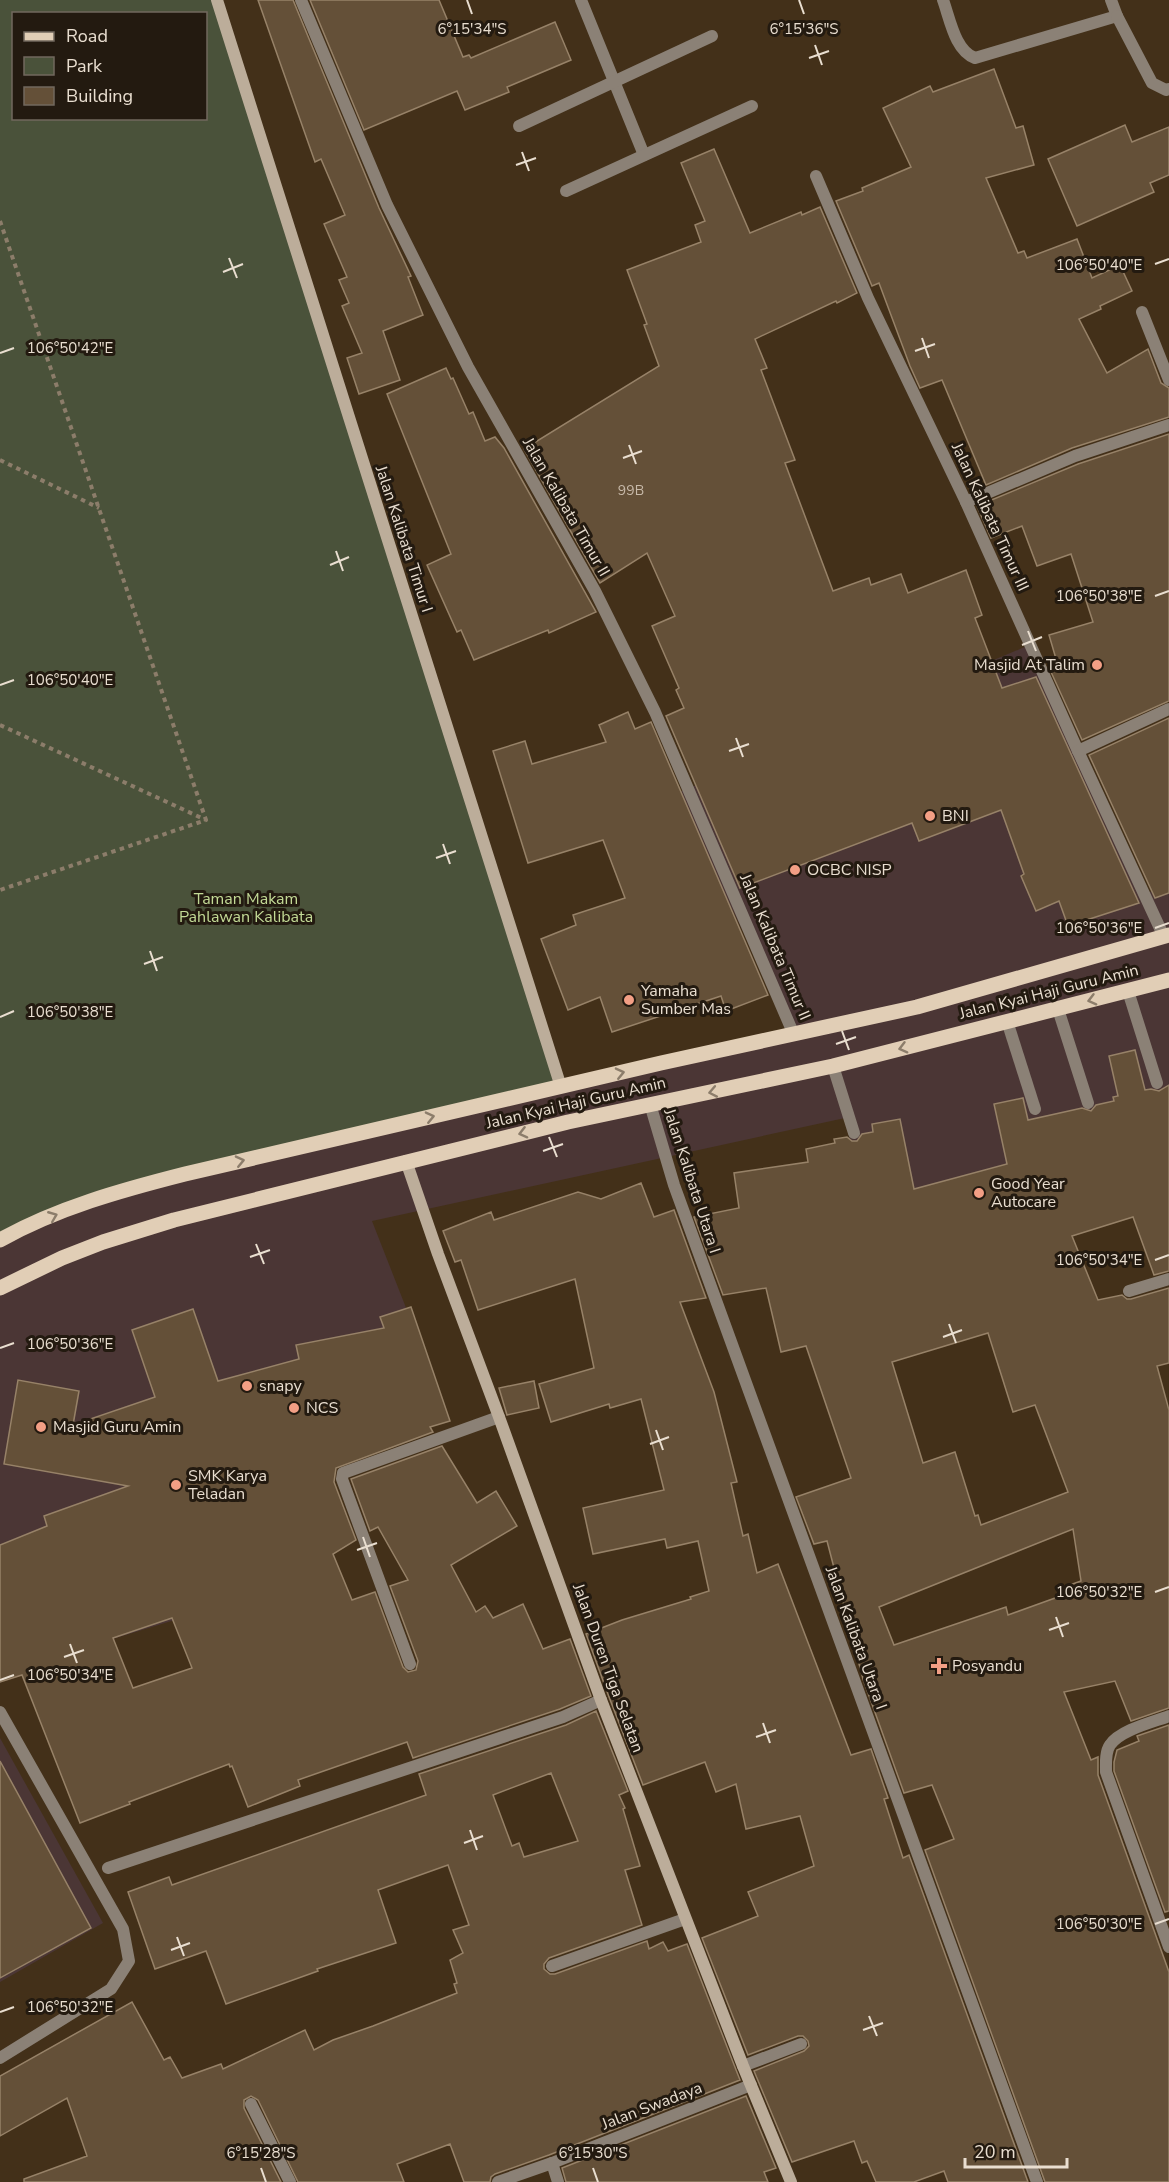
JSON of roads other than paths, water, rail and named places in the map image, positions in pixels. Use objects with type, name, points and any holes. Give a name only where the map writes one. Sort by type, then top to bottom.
[{"type":"main road","name":"Jalan Kyai Haji Guru Amin","points":[[0,1240],[108,1194],[283,1150],[917,1007],[1167,936]]},
{"type":"main road","name":"Jalan Kyai Haji Guru Amin","points":[[0,1288],[62,1258],[103,1242],[174,1220],[406,1161],[651,1112],[1169,980]]},
{"type":"street","name":"Jalan Kalibata Timur I","points":[[217,0],[561,1087]]},
{"type":"street","name":"Jalan Kalibata Timur II","points":[[301,0],[397,225],[468,367],[596,591],[655,712],[794,1035]]},
{"type":"street","points":[[943,0],[959,44],[967,55],[975,58],[1117,16]]},
{"type":"street","points":[[1111,0],[1152,83],[1166,90],[1169,89]]},
{"type":"street","points":[[584,1],[644,155]]},
{"type":"street","points":[[519,126],[712,36]]},
{"type":"street","points":[[566,191],[752,106]]},
{"type":"street","name":"Jalan Kalibata Timur III","points":[[816,176],[868,298],[966,502],[1078,751],[1167,936]]},
{"type":"street","points":[[1142,312],[1169,380]]},
{"type":"street","points":[[966,502],[1075,456],[1169,425]]},
{"type":"street","points":[[1078,751],[1169,709]]},
{"type":"street","points":[[1128,991],[1157,1083]]},
{"type":"street","points":[[1058,1009],[1088,1103]]},
{"type":"street","points":[[1007,1021],[1035,1109]]},
{"type":"street","points":[[833,1066],[853,1129]]},
{"type":"street","name":"Jalan Kalibata Utara I","points":[[651,1112],[674,1185],[1037,2182]]},
{"type":"street","name":"Jalan Duren Tiga Selatan","points":[[406,1161],[601,1700],[685,1919],[791,2182]]},
{"type":"street","points":[[1129,1291],[1169,1279]]},
{"type":"street","points":[[410,1664],[342,1475],[499,1417]]},
{"type":"street","points":[[108,1868],[563,1717],[601,1700]]},
{"type":"street","points":[[0,1712],[123,1929],[129,1961],[111,1989],[0,2058]]},
{"type":"street","points":[[1169,1716],[1127,1732],[1110,1744],[1106,1756],[1106,1772],[1169,1947]]},
{"type":"street","points":[[552,1966],[685,1919]]},
{"type":"street","points":[[743,2066],[801,2044]]},
{"type":"street","name":"Jalan Swadaya","points":[[498,2182],[751,2085]]},
{"type":"street","points":[[251,2104],[290,2182]]},
{"type":"street","points":[[552,2163],[558,2182]]},
{"type":"place","name":"Masjid At Talim","points":[[1097,665]]},
{"type":"place","name":"BNI","points":[[930,816]]},
{"type":"place","name":"OCBC NISP","points":[[795,870]]},
{"type":"place","name":"Yamaha Sumber Mas","points":[[629,1000]]},
{"type":"place","name":"Good Year Autocare","points":[[979,1193]]},
{"type":"place","name":"snapy","points":[[247,1386]]},
{"type":"place","name":"NCS","points":[[294,1408]]},
{"type":"place","name":"Masjid Guru Amin","points":[[41,1427]]},
{"type":"place","name":"SMK Karya Teladan","points":[[176,1485]]},
{"type":"place","name":"Posyandu","points":[[939,1666]]},
{"type":"park label","name":"Taman Makam Pahlawan Kalibata","points":[[246,908]]}]
